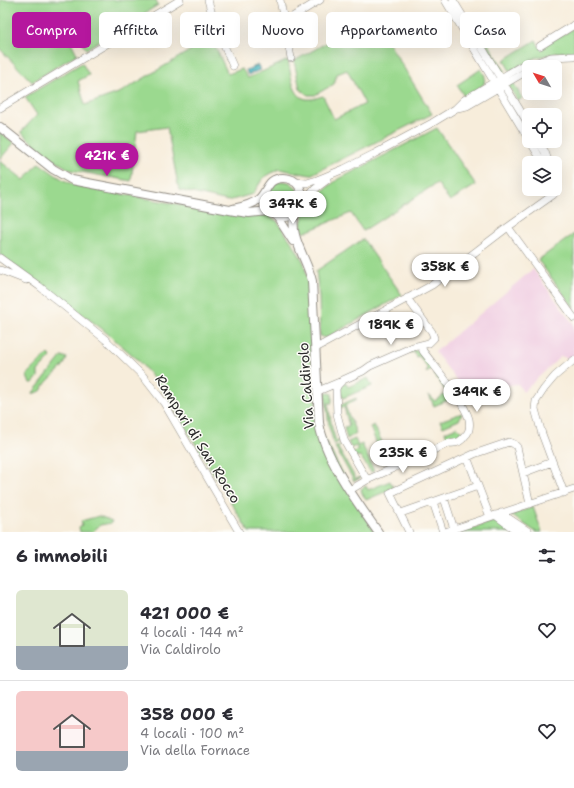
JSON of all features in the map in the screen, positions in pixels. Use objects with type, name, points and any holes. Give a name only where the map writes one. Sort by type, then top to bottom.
[{"type":"main road","points":[[0,127],[53,169],[72,180],[222,209],[242,212],[268,211],[265,205],[264,194],[267,186],[276,179],[286,178],[294,182],[299,187],[302,193],[302,199],[300,206],[295,213],[288,217],[277,216]]},
{"type":"main road","points":[[222,209],[233,209],[248,205],[255,202],[264,194]]},
{"type":"main road","name":"Via Caldirolo","points":[[268,211],[277,216],[300,250],[308,265],[312,281],[320,423],[323,440],[332,460],[378,532]]},
{"type":"main road","name":"Via Caldirolo","points":[[295,213],[293,230],[300,250]]},
{"type":"street","points":[[0,108],[180,0]]},
{"type":"street","points":[[208,0],[215,25],[233,66]]},
{"type":"street","points":[[280,0],[282,12]]},
{"type":"street","points":[[300,12],[320,0]]},
{"type":"street","points":[[445,0],[460,19]]},
{"type":"street","points":[[453,0],[460,19]]},
{"type":"street","points":[[540,46],[574,25]]},
{"type":"street","points":[[289,48],[291,58]]},
{"type":"street","points":[[476,48],[495,86],[522,126]]},
{"type":"street","points":[[479,48],[502,81],[522,114]]},
{"type":"street","points":[[544,60],[551,57],[574,56]]},
{"type":"street","points":[[294,182],[307,183],[344,169],[402,140],[495,86],[522,66]]},
{"type":"street","points":[[538,148],[542,154]]},
{"type":"street","points":[[300,206],[315,189],[344,169]]},
{"type":"street","points":[[316,348],[429,287],[508,226],[553,196]]},
{"type":"street","points":[[508,226],[574,318]]},
{"type":"street","name":"Rampari di San Rocco","points":[[0,258],[111,344],[152,386],[164,403],[239,532]]},
{"type":"street","name":"Rampari di San Rocco","points":[[0,270],[38,286]]},
{"type":"street","points":[[407,298],[434,335],[434,338],[429,343],[426,352],[428,357]]},
{"type":"street","points":[[318,391],[413,347],[429,343]]},
{"type":"street","points":[[350,490],[367,480],[449,443],[457,443],[467,434],[470,426],[464,407],[422,349],[421,345]]},
{"type":"street","points":[[564,492],[535,414],[535,409],[536,401],[547,386],[574,360]]},
{"type":"street","points":[[343,380],[338,385],[337,394],[338,414],[344,440],[367,480]]},
{"type":"street","points":[[318,391],[326,390],[337,394]]},
{"type":"street","points":[[409,532],[390,493],[467,457],[509,442],[518,447],[530,504]]},
{"type":"street","points":[[467,457],[478,486],[496,515],[518,532]]},
{"type":"street","points":[[523,473],[552,462]]},
{"type":"street","points":[[400,513],[478,486]]},
{"type":"street","points":[[433,502],[444,532],[574,489]]},
{"type":"street","points":[[444,498],[454,529]]},
{"type":"street","points":[[496,515],[528,532]]},
{"type":"shaded area","points":[[533,269],[574,325],[574,355],[569,359],[561,356],[523,392],[518,384],[499,386],[472,400],[435,352]]},
{"type":"green space","points":[[0,0],[156,0],[158,5],[147,12],[99,12],[99,41],[91,46],[91,12],[12,12],[12,48],[74,48],[77,54],[32,82],[0,49]]},
{"type":"green space","points":[[574,28],[574,52],[560,52],[531,60],[522,60],[522,65],[510,71],[504,60],[536,40],[540,48]]},
{"type":"green space","points":[[326,43],[326,48],[392,48],[432,114],[310,175],[279,169],[263,178],[253,194],[228,201],[179,190],[167,127],[137,131],[131,181],[71,170],[47,156],[21,132],[37,115],[25,97],[82,63],[89,75],[78,81],[85,105],[121,92],[194,48],[216,48],[228,74],[242,69],[248,78],[288,60],[293,85],[299,96],[310,99],[323,96],[334,119],[365,104],[347,70],[337,74],[334,84],[315,95],[308,95],[300,89],[294,61]]},
{"type":"green space","points":[[488,48],[491,48],[505,71],[501,72],[495,66],[498,64]]},
{"type":"green space","points":[[481,69],[485,76],[484,84],[465,98],[457,85]]},
{"type":"green space","points":[[513,82],[522,98],[518,101],[508,85]]},
{"type":"green space","points":[[437,128],[476,185],[450,201],[437,183],[363,231],[351,213],[303,233],[301,223],[305,212],[320,193],[337,180]]},
{"type":"green space","points":[[0,132],[14,143],[0,159]]},
{"type":"green space","points":[[0,161],[24,180],[39,163],[63,179],[79,186],[241,216],[265,214],[277,221],[304,263],[309,285],[317,425],[374,532],[249,532],[167,397],[136,358],[101,328],[0,255]]},
{"type":"green space","points":[[283,181],[292,184],[296,188],[299,197],[296,206],[292,210],[283,213],[274,210],[270,206],[267,197],[270,188],[274,184]]},
{"type":"green space","points":[[574,234],[574,308],[538,260]]},
{"type":"green space","points":[[363,239],[402,295],[326,338],[320,336],[319,296],[316,271]]},
{"type":"green space","points":[[414,350],[420,352],[432,366],[427,373],[426,372],[428,369],[419,356],[416,357],[414,352],[410,353],[409,351]]},
{"type":"green space","points":[[48,354],[51,357],[38,371],[38,377],[33,383],[30,383],[27,377],[28,373]]},
{"type":"green space","points":[[62,356],[67,358],[62,367],[43,386],[41,391],[32,394]]},
{"type":"green space","points":[[436,373],[453,395],[450,399],[434,406],[429,395],[435,401],[447,393],[434,374]]},
{"type":"green space","points":[[368,378],[372,386],[343,398],[339,388],[345,382],[348,387]]},
{"type":"green space","points":[[325,392],[332,394],[332,403],[328,403],[332,428],[336,441],[341,441],[334,444],[329,427]]},
{"type":"green space","points":[[356,398],[357,399],[345,406],[356,433],[347,439],[344,427],[349,426],[344,407],[339,408],[339,406]]},
{"type":"green space","points":[[462,413],[459,420],[443,427],[440,421]]},
{"type":"green space","points":[[374,425],[382,442],[377,444],[370,427]]},
{"type":"green space","points":[[457,427],[461,431],[460,436],[455,439],[448,438],[445,432]]},
{"type":"green space","points":[[355,439],[358,446],[362,444],[374,471],[371,472],[360,456],[355,457],[353,453],[358,450],[356,446],[351,448],[348,442]]},
{"type":"green space","points":[[342,444],[338,448],[356,479],[361,478],[354,481],[335,447]]},
{"type":"green space","points":[[390,481],[394,488],[366,500],[361,489],[366,486],[368,490]]},
{"type":"green space","points":[[533,507],[542,532],[536,532],[511,515]]},
{"type":"green space","points":[[99,516],[112,521],[111,523],[100,525],[92,532],[80,532],[79,527],[82,525],[81,521]]},
{"type":"green space","points":[[495,521],[510,532],[460,532]]},
{"type":"water","points":[[258,65],[260,70],[248,75],[246,70]]}]
